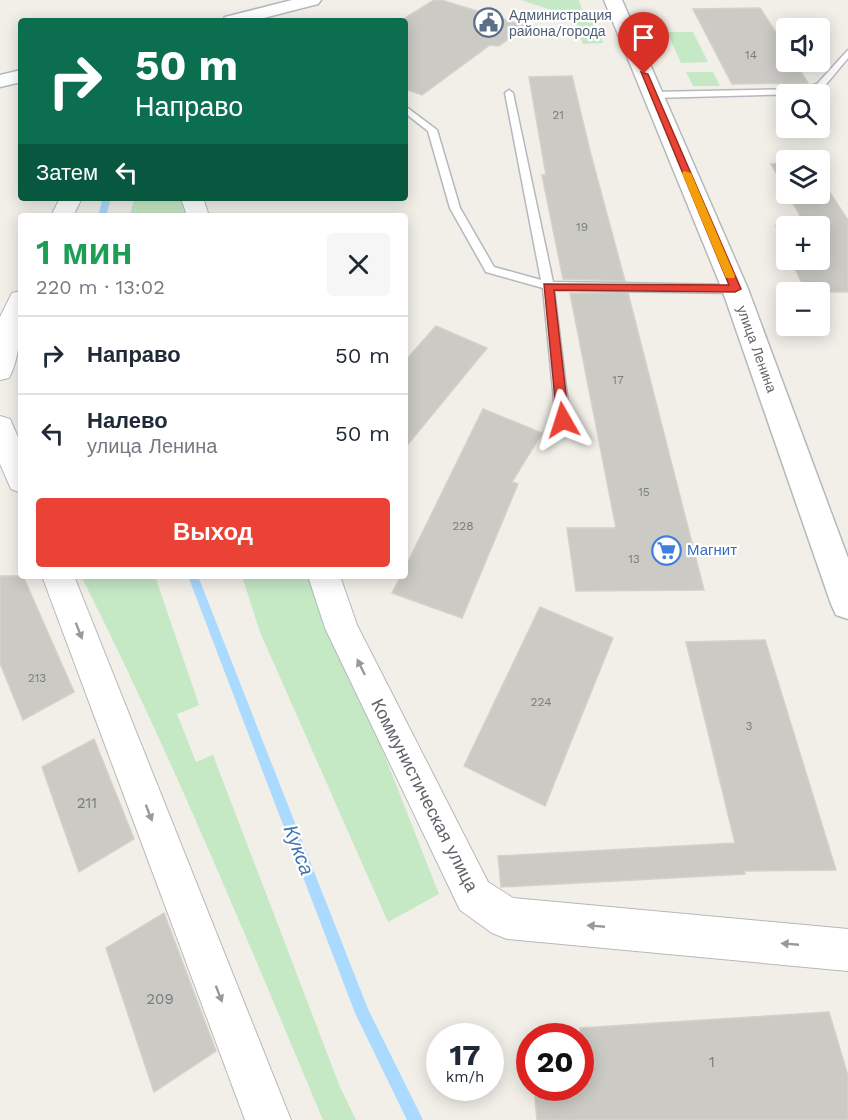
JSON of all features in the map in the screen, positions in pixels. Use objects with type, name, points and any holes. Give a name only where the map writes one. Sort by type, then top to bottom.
[{"type":"street","points":[[243,18],[312,0]]},
{"type":"street","name":"улица Ленина","points":[[614,0],[735,289],[848,604]]},
{"type":"street","points":[[0,81],[18,77]]},
{"type":"street","points":[[0,371],[9,324],[18,305]]},
{"type":"street","points":[[0,426],[18,473]]},
{"type":"street","points":[[59,579],[268,1120]]},
{"type":"street","name":"Коммунистическая улица","points":[[325,579],[342,628],[474,896],[507,918],[848,950]]},
{"type":"lane","points":[[652,95],[801,92],[820,86],[848,53]]},
{"type":"lane","points":[[509,93],[548,286],[563,420]]},
{"type":"lane","points":[[408,111],[432,130],[455,208],[490,269],[548,286],[735,289]]},
{"type":"green space","points":[[521,0],[579,0],[582,10],[560,13]]},
{"type":"green space","points":[[593,19],[603,43],[583,44],[573,20]]},
{"type":"green space","points":[[667,32],[693,32],[708,62],[681,63]]},
{"type":"green space","points":[[686,72],[713,72],[720,86],[693,86]]},
{"type":"green space","points":[[133,201],[181,201],[185,213],[131,213]]},
{"type":"green space","points":[[82,579],[156,579],[199,705],[177,714],[196,762],[213,755],[340,1087],[356,1120],[323,1120],[177,778]]},
{"type":"green space","points":[[243,579],[315,579],[439,894],[388,922],[260,632]]},
{"type":"building","points":[[434,0],[441,0],[526,26],[499,46],[490,45],[422,95],[408,90],[408,18],[405,18]]},
{"type":"building","points":[[760,8],[776,33],[776,72],[801,72],[808,83],[732,84],[693,9]]},
{"type":"building","points":[[572,76],[625,281],[563,279],[542,175],[546,175],[529,77]]},
{"type":"building","points":[[830,193],[848,220],[848,292],[830,292],[830,282],[801,282],[796,270],[830,270],[830,216],[800,216],[793,204],[830,204]]},
{"type":"building","points":[[570,293],[628,293],[704,590],[576,591],[567,528],[616,528]]},
{"type":"building","points":[[436,326],[487,348],[408,444],[408,358]]},
{"type":"building","points":[[483,409],[542,433],[512,482],[518,484],[462,618],[392,593],[399,579],[408,579],[408,562]]},
{"type":"building","points":[[0,576],[18,576],[18,579],[24,579],[74,692],[23,720],[0,663]]},
{"type":"building","points":[[540,607],[613,638],[545,806],[464,766]]},
{"type":"building","points":[[765,640],[836,870],[744,871],[745,874],[501,887],[498,856],[735,843],[686,642]]},
{"type":"building","points":[[94,739],[134,839],[79,872],[42,767]]},
{"type":"building","points":[[164,913],[216,1051],[154,1092],[106,948]]},
{"type":"building","points":[[829,1012],[848,1076],[848,1120],[537,1120],[535,1101],[594,1101],[594,1027]]},
{"type":"waterway","name":"Кукса","points":[[103,213],[106,201]]},
{"type":"waterway","name":"Кукса","points":[[194,579],[362,1013],[415,1120]]},
{"type":"slow traffic","points":[[687,173],[730,276]]},
{"type":"place","name":"Администрация района/города","points":[[488,23]]},
{"type":"place","name":"Магнит","points":[[666,550]]},
{"type":"route","points":[[563,420],[548,286],[735,289],[644,74]]}]
